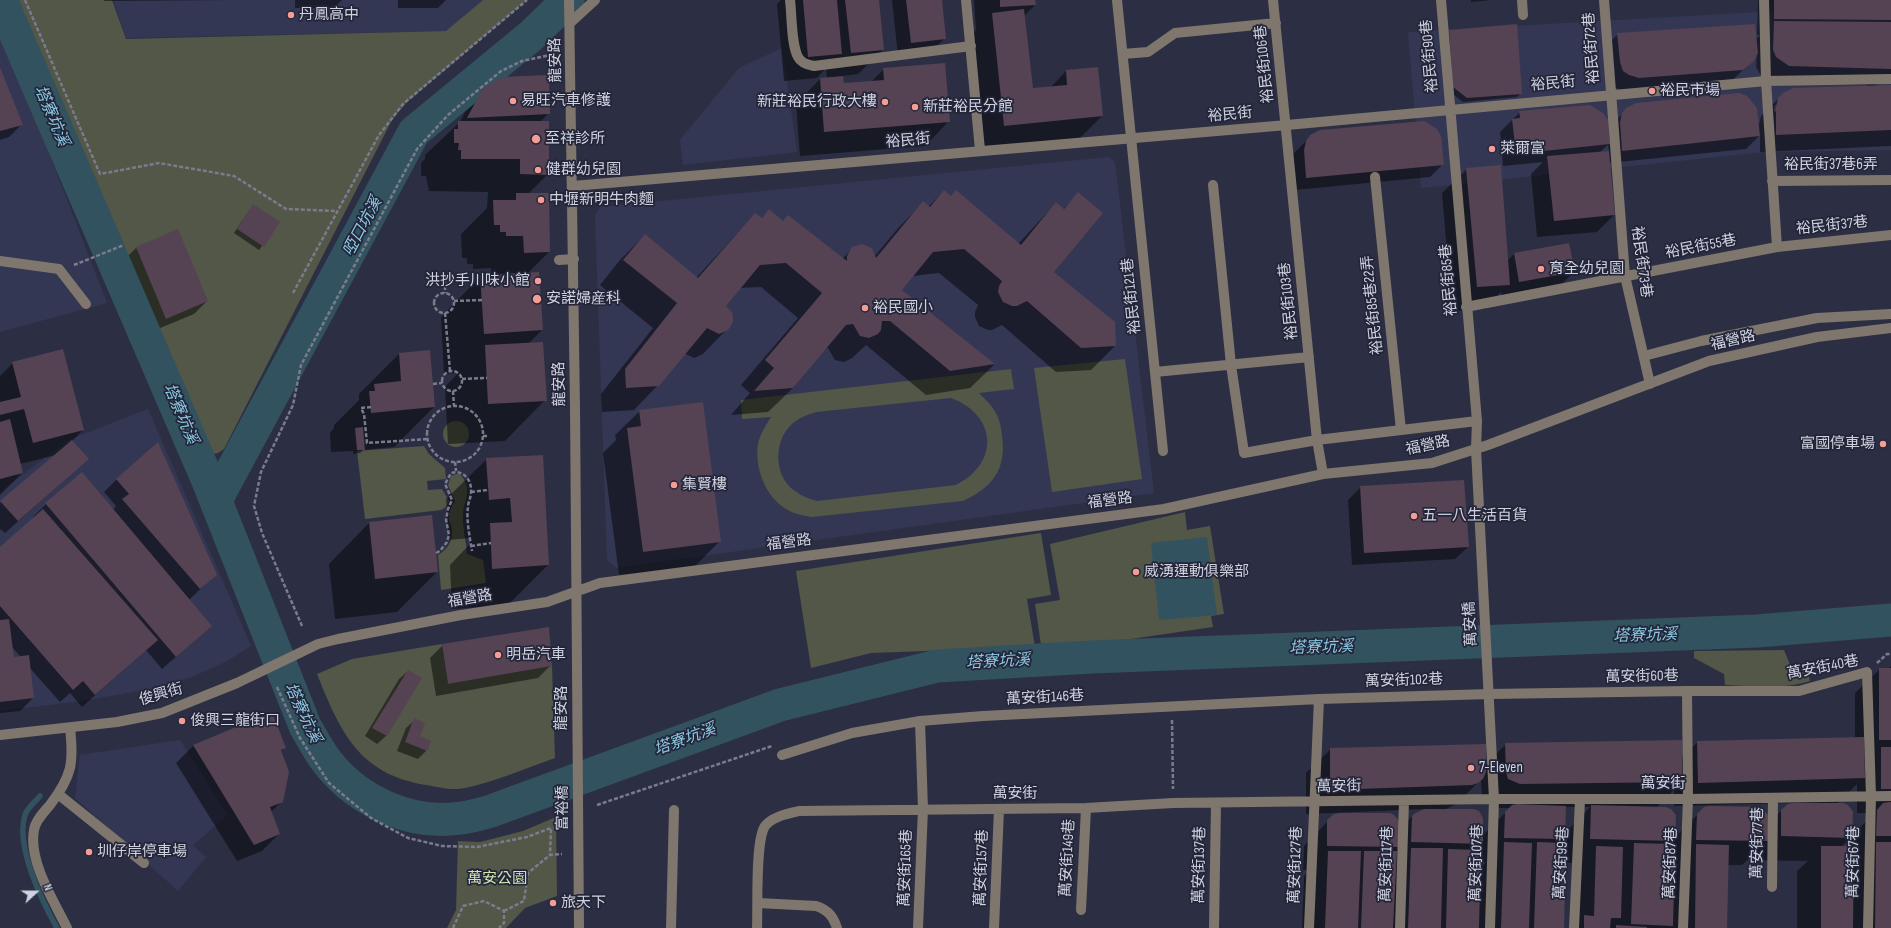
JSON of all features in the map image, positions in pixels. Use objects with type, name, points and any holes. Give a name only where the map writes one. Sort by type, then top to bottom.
[{"type":"street","name":"龍安路","points":[[569,0],[574,259],[578,744]]},
{"type":"street","points":[[570,23],[595,0]]},
{"type":"street","points":[[790,0],[795,46],[798,58],[805,64],[814,66],[971,46]]},
{"type":"street","points":[[966,0],[980,150]]},
{"type":"street","points":[[1117,0],[1123,54],[1148,52],[1175,33],[1276,23]]},
{"type":"street","name":"裕民街106巷","points":[[1274,0],[1287,125]]},
{"type":"street","name":"裕民街90巷","points":[[1440,0],[1450,109]]},
{"type":"street","points":[[1522,0],[1523,15]]},
{"type":"street","name":"裕民街72巷","points":[[1604,0],[1610,94]]},
{"type":"street","points":[[1764,0],[1766,81],[1777,247]]},
{"type":"street","name":"裕民街121巷","points":[[1123,54],[1130,138],[1163,451]]},
{"type":"street","name":"裕民街","points":[[573,186],[980,150],[1287,125],[1610,94],[1766,81],[1891,79]]},
{"type":"street","name":"裕民街73巷","points":[[1610,94],[1625,276],[1650,384]]},
{"type":"street","name":"裕民街85巷","points":[[1450,109],[1477,421],[1476,449]]},
{"type":"street","name":"裕民街103巷","points":[[1287,125],[1317,440],[1323,474]]},
{"type":"street","name":"裕民街85巷22弄","points":[[1376,177],[1401,430]]},
{"type":"street","name":"裕民街37巷6弄","points":[[1772,181],[1891,180]]},
{"type":"street","points":[[1213,185],[1231,365],[1244,453],[1317,440],[1477,421]]},
{"type":"street","name":"裕民街37巷","points":[[1777,247],[1891,235]]},
{"type":"street","name":"裕民街55巷","points":[[1466,307],[1777,247]]},
{"type":"street","points":[[559,260],[574,259]]},
{"type":"street","points":[[0,261],[59,269],[86,304]]},
{"type":"street","points":[[1644,356],[1701,341],[1817,318],[1891,314]]},
{"type":"street","name":"福營路","points":[[318,644],[454,617],[547,602],[600,583],[1164,509],[1323,474],[1432,463],[1476,449],[1717,360],[1817,337],[1891,328]]},
{"type":"street","points":[[1155,372],[1309,357]]},
{"type":"street","name":"萬安橋","points":[[1476,449],[1490,694],[1494,799]]},
{"type":"street","name":"俊興街","points":[[0,735],[117,722],[162,713],[257,674],[318,644]]},
{"type":"street","name":"萬安街40巷","points":[[1687,691],[1799,691],[1867,672],[1871,796]]},
{"type":"street","name":"萬安街60巷","points":[[1490,694],[1687,691],[1688,799]]},
{"type":"street","name":"萬安街102巷","points":[[1172,706],[1319,699],[1490,694]]},
{"type":"street","points":[[1314,802],[1319,699]]},
{"type":"street","name":"萬安街146巷","points":[[782,755],[852,733],[920,721],[1172,706]]},
{"type":"street","points":[[920,721],[923,809]]},
{"type":"street","points":[[67,928],[38,866],[34,848],[34,830],[41,816],[58,794],[71,767],[72,748],[70,728]]},
{"type":"street","name":"富裕橋","points":[[578,744],[579,928]]},
{"type":"street","points":[[58,794],[144,863]]},
{"type":"street","name":"萬安街67巷","points":[[1868,928],[1871,796]]},
{"type":"street","name":"萬安街","points":[[757,928],[761,836],[765,826],[775,819],[799,811],[1086,808],[1216,803],[1494,799],[1580,800],[1891,796]]},
{"type":"street","name":"萬安街77巷","points":[[1772,888],[1773,798]]},
{"type":"street","name":"萬安街107巷","points":[[1490,928],[1494,799]]},
{"type":"street","name":"萬安街87巷","points":[[1683,928],[1688,799]]},
{"type":"street","name":"萬安街99巷","points":[[1574,928],[1580,800]]},
{"type":"street","name":"萬安街117巷","points":[[1400,928],[1404,801]]},
{"type":"street","name":"萬安街127巷","points":[[1309,928],[1314,802]]},
{"type":"street","name":"萬安街137巷","points":[[1214,928],[1216,803]]},
{"type":"street","name":"萬安街149巷","points":[[1081,910],[1086,808]]},
{"type":"street","name":"萬安街165巷","points":[[918,928],[923,809]]},
{"type":"street","name":"萬安街157巷","points":[[994,928],[999,809]]},
{"type":"street","points":[[671,928],[674,810]]},
{"type":"street","points":[[758,903],[820,907],[830,914],[837,928]]},
{"type":"path","points":[[25,0],[100,174],[159,163],[234,176],[286,209],[336,211]]},
{"type":"path","points":[[292,293],[379,135],[403,104],[527,0]]},
{"type":"path","points":[[302,626],[262,533],[254,506],[261,472],[293,405],[301,365],[417,149],[448,115],[500,71],[522,61],[550,55]]},
{"type":"path","points":[[84,262],[124,245]]},
{"type":"path","points":[[445,280],[446,293]]},
{"type":"path","points":[[446,293],[451,295],[454,301],[453,308],[445,313],[436,309],[434,302],[437,296],[446,293]]},
{"type":"path","points":[[454,301],[482,300]]},
{"type":"path","points":[[445,313],[450,371]]},
{"type":"path","points":[[450,371],[459,374],[462,379]]},
{"type":"path","points":[[450,371],[442,377],[442,383],[446,390],[453,391],[459,388],[462,379]]},
{"type":"path","points":[[462,379],[487,378]]},
{"type":"path","points":[[433,384],[442,383]]},
{"type":"path","points":[[453,391],[454,406]]},
{"type":"path","points":[[454,406],[469,409],[475,415],[480,422],[483,436],[478,449],[472,456],[464,460],[454,462],[445,460],[437,455],[431,448],[427,429],[430,420],[436,413],[444,408],[454,406]]},
{"type":"path","points":[[371,407],[361,408],[364,414],[367,443],[428,439]]},
{"type":"path","points":[[483,436],[488,436]]},
{"type":"path","points":[[454,462],[456,471]]},
{"type":"path","points":[[436,553],[444,547],[449,535],[446,520],[448,509],[452,500],[445,484],[451,473],[456,471],[462,472],[467,477],[471,492],[468,508],[472,551]]},
{"type":"path","points":[[471,492],[488,490]]},
{"type":"path","points":[[471,546],[491,543]]},
{"type":"path","points":[[277,687],[300,738],[329,783],[371,818],[408,838],[442,846],[477,847],[527,837],[551,828],[550,855]]},
{"type":"path","points":[[1172,706],[1173,804]]},
{"type":"path","points":[[597,805],[771,745]]},
{"type":"path","points":[[504,911],[524,901],[528,873],[550,855],[562,854]]},
{"type":"path","points":[[453,928],[463,906],[484,901],[504,911]]},
{"type":"path","points":[[499,928],[504,923],[504,911]]},
{"type":"shaded area","name":"丹鳳高中","points":[[113,0],[483,0],[446,31],[126,38]]},
{"type":"shaded area","name":"裕民市場","points":[[1759,12],[1891,16],[1891,150],[1764,152],[1421,188],[1408,32]]},
{"type":"shaded area","points":[[0,27],[107,303],[0,332]]},
{"type":"shaded area","points":[[782,48],[797,152],[683,165],[680,140],[739,68]]},
{"type":"shaded area","name":"裕民國小","points":[[1109,157],[1115,162],[1154,493],[616,568],[607,560],[595,215],[600,207]]},
{"type":"shaded area","points":[[148,409],[251,646],[227,661],[192,677],[151,689],[81,701],[0,711],[0,492],[68,440]]},
{"type":"shaded area","points":[[1207,537],[1217,615],[1159,620],[1151,543]]},
{"type":"shaded area","points":[[180,740],[228,815],[193,845],[206,857],[178,891],[75,798],[80,755]]},
{"type":"green space","points":[[12,0],[112,0],[126,39],[446,31],[483,0],[527,0],[407,102],[392,120],[224,449],[213,454],[208,451],[202,441]]},
{"type":"green space","points":[[1125,359],[1142,479],[1052,492],[1034,368]]},
{"type":"green space","points":[[1011,369],[1014,389],[979,393],[991,405],[998,417],[1001,428],[1003,448],[1000,468],[995,476],[982,490],[973,496],[963,501],[812,517],[794,513],[777,502],[770,494],[761,475],[757,454],[760,437],[771,417],[742,419],[741,400]],"holes":[[[951,398],[966,406],[977,416],[984,427],[987,440],[986,452],[980,465],[970,476],[956,485],[817,501],[795,491],[788,485],[783,477],[778,459],[781,441],[785,432],[797,420],[813,413]]]},
{"type":"green space","points":[[456,421],[465,425],[469,434],[465,443],[456,447],[447,443],[443,434],[447,425]]},
{"type":"green space","points":[[424,446],[429,454],[445,468],[446,479],[427,481],[428,490],[442,489],[449,501],[446,507],[441,510],[365,519],[357,451]]},
{"type":"green space","points":[[460,474],[464,479],[467,489],[463,518],[467,554],[483,560],[486,583],[441,590],[438,555],[445,550],[452,537],[452,528],[449,518],[450,510],[455,501],[448,485],[451,476]]},
{"type":"green space","name":"威湧運動俱樂部","points":[[1185,512],[1187,530],[1210,526],[1224,614],[1211,616],[1213,627],[1042,652],[1035,604],[1060,600],[1050,544]]},
{"type":"green space","points":[[1041,533],[1051,595],[1027,599],[1035,647],[871,653],[811,668],[796,571]]},
{"type":"green space","points":[[442,644],[448,684],[552,666],[555,758],[487,782],[456,789],[435,787],[403,779],[384,771],[368,760],[355,747],[334,714],[317,674],[352,659]]},
{"type":"green space","points":[[1784,650],[1793,672],[1807,669],[1810,681],[1789,686],[1758,687],[1725,685],[1724,674],[1694,658],[1694,651]]},
{"type":"green space","name":"萬安公園","points":[[556,817],[557,896],[525,908],[506,928],[447,928],[456,910],[458,841],[480,842],[523,831]]},
{"type":"building","points":[[803,0],[837,0],[842,54],[808,57]]},
{"type":"building","points":[[845,0],[879,0],[884,50],[851,53]]},
{"type":"building","points":[[906,0],[942,0],[946,39],[911,43]]},
{"type":"building","points":[[1000,0],[1035,0],[1036,5],[1000,7]]},
{"type":"building","points":[[1774,0],[1891,0],[1891,20],[1774,19]]},
{"type":"building","points":[[1024,9],[1033,88],[1067,85],[1066,70],[1098,67],[1103,116],[1004,126],[992,13]]},
{"type":"building","points":[[1774,21],[1891,22],[1891,69],[1789,66],[1776,57],[1773,50]]},
{"type":"building","points":[[1517,24],[1522,94],[1467,98],[1453,87],[1449,30]]},
{"type":"building","points":[[1755,24],[1758,53],[1754,61],[1743,70],[1639,78],[1629,75],[1623,71],[1620,62],[1617,33]]},
{"type":"building","name":"新莊裕民行政大樓","points":[[945,63],[950,122],[824,132],[820,78],[843,76],[844,83],[884,80],[883,68]]},
{"type":"building","points":[[0,67],[23,125],[0,131]]},
{"type":"building","name":"易旺汽車修護","points":[[549,75],[550,114],[467,118],[483,88],[502,77]]},
{"type":"building","points":[[1891,85],[1891,130],[1776,135],[1776,107],[1778,98],[1783,93],[1793,88]]},
{"type":"building","points":[[1739,93],[1747,96],[1757,108],[1760,136],[1622,151],[1620,122],[1622,113],[1626,108],[1636,103]]},
{"type":"building","points":[[1590,105],[1603,113],[1608,120],[1610,144],[1516,154],[1512,119],[1520,118],[1519,111]]},
{"type":"building","points":[[458,121],[549,121],[549,175],[520,174],[520,159],[461,159],[461,150],[458,150],[459,143],[454,143],[454,129],[458,129]]},
{"type":"building","points":[[1424,121],[1437,129],[1441,136],[1444,165],[1306,178],[1304,150],[1306,141],[1310,135],[1320,130]]},
{"type":"building","points":[[1609,151],[1615,215],[1554,221],[1547,156]]},
{"type":"building","points":[[1501,165],[1510,285],[1477,287],[1466,168]]},
{"type":"building","points":[[944,190],[951,196],[956,190],[1021,245],[1056,202],[1064,209],[1078,192],[1103,213],[1054,272],[1115,322],[1116,346],[1081,348],[1027,301],[1017,306],[1012,306],[1003,302],[998,292],[1002,281],[964,249],[933,252],[902,290],[995,364],[950,371],[890,321],[882,321],[881,330],[878,334],[869,338],[860,336],[853,324],[846,325],[793,388],[754,391],[774,368],[765,360],[822,293],[786,263],[760,265],[726,306],[732,312],[733,317],[733,322],[728,330],[719,334],[707,328],[659,386],[626,388],[625,369],[677,303],[623,260],[645,234],[698,278],[755,213],[762,218],[769,209],[783,221],[788,215],[847,261],[847,256],[852,247],[862,244],[872,248],[876,258],[923,201],[930,207]]},
{"type":"building","points":[[516,193],[549,193],[550,252],[524,253],[523,236],[506,236],[506,232],[500,232],[500,225],[494,225],[493,200],[516,200]]},
{"type":"building","points":[[253,204],[280,222],[264,247],[237,229]]},
{"type":"building","points":[[178,229],[208,301],[166,319],[136,247]]},
{"type":"building","points":[[1569,243],[1575,272],[1519,282],[1514,253]]},
{"type":"building","points":[[539,272],[543,330],[484,334],[480,275]]},
{"type":"building","points":[[543,342],[547,401],[488,404],[485,345]]},
{"type":"building","points":[[63,349],[84,430],[33,443],[24,409],[0,415],[0,402],[21,397],[12,362]]},
{"type":"building","points":[[430,350],[435,407],[371,413],[369,391],[375,391],[374,384],[401,381],[399,353]]},
{"type":"building","name":"集賢樓","points":[[703,402],[721,542],[643,552],[627,428],[641,426],[639,410]]},
{"type":"building","points":[[10,419],[23,473],[0,479],[0,422]]},
{"type":"building","points":[[363,427],[365,450],[357,450],[355,428]]},
{"type":"building","points":[[72,440],[89,459],[18,521],[0,501]]},
{"type":"building","points":[[158,442],[217,575],[200,589],[122,499],[129,494],[116,479]]},
{"type":"building","points":[[543,455],[549,565],[492,569],[490,523],[512,522],[510,498],[489,500],[486,458]]},
{"type":"building","points":[[82,472],[212,626],[176,657],[45,503]]},
{"type":"building","name":"五一八生活百貨","points":[[1464,480],[1469,547],[1364,553],[1360,486]]},
{"type":"building","points":[[43,509],[158,640],[95,695],[83,681],[73,690],[0,606],[0,547]]},
{"type":"building","points":[[432,515],[438,572],[375,579],[369,522]]},
{"type":"building","points":[[9,619],[14,657],[29,655],[34,698],[0,702],[0,620]]},
{"type":"building","name":"明岳汽車","points":[[549,627],[552,666],[448,684],[442,644]]},
{"type":"building","points":[[1879,668],[1891,668],[1891,740],[1879,740]]},
{"type":"building","points":[[408,670],[422,678],[387,736],[372,728]]},
{"type":"building","points":[[272,712],[286,748],[281,750],[289,772],[283,802],[270,807],[280,834],[254,845],[193,745]]},
{"type":"building","points":[[414,718],[425,723],[420,736],[431,741],[427,751],[405,742]]},
{"type":"building","points":[[1864,737],[1865,778],[1698,783],[1697,741]]},
{"type":"building","points":[[1682,740],[1682,782],[1520,784],[1508,779],[1506,772],[1505,743]]},
{"type":"building","points":[[1486,744],[1486,772],[1483,779],[1472,785],[1330,790],[1330,748]]},
{"type":"building","points":[[1881,747],[1891,747],[1891,789],[1881,789]]},
{"type":"building","points":[[1891,802],[1891,836],[1876,836],[1877,810],[1883,803]]},
{"type":"building","points":[[1843,803],[1848,805],[1853,812],[1852,838],[1781,836],[1781,810],[1788,804]]},
{"type":"building","points":[[1512,805],[1566,806],[1565,839],[1504,838],[1505,812]]},
{"type":"building","points":[[1591,805],[1666,807],[1671,809],[1676,815],[1675,841],[1590,839]]},
{"type":"building","points":[[1704,807],[1759,807],[1763,809],[1768,815],[1768,841],[1696,840],[1697,814]]},
{"type":"building","points":[[1424,809],[1474,809],[1479,811],[1483,818],[1483,844],[1411,842],[1412,816]]},
{"type":"building","points":[[1390,813],[1394,815],[1399,821],[1399,847],[1327,846],[1327,820],[1334,814]]},
{"type":"building","points":[[1504,842],[1532,843],[1529,928],[1501,928]]},
{"type":"building","points":[[1537,842],[1566,843],[1564,928],[1534,928]]},
{"type":"building","points":[[1876,842],[1891,842],[1891,928],[1875,928]]},
{"type":"building","points":[[1634,843],[1675,844],[1673,926],[1631,924]]},
{"type":"building","points":[[1696,844],[1729,845],[1727,928],[1695,928]]},
{"type":"building","points":[[1596,846],[1623,847],[1621,918],[1611,918],[1610,928],[1584,928],[1584,915],[1594,916]]},
{"type":"building","points":[[1821,846],[1854,846],[1853,928],[1821,928]]},
{"type":"building","points":[[1411,848],[1443,848],[1441,928],[1408,928]]},
{"type":"building","points":[[1448,849],[1481,850],[1479,928],[1446,928]]},
{"type":"building","points":[[1328,851],[1361,851],[1358,928],[1325,928]]},
{"type":"building","points":[[1364,851],[1397,851],[1393,928],[1361,928]]},
{"type":"building","points":[[1616,925],[1647,927],[1647,928],[1616,928]]},
{"type":"waterway","name":"塔寮坑溪","points":[[1,0],[208,481],[305,726],[325,759],[340,777],[354,789],[370,799],[387,808],[405,814],[423,818],[442,819],[465,818],[491,811],[780,705],[937,666],[1092,657],[1757,631],[1891,620]]},
{"type":"waterway","name":"啞口坑溪","points":[[216,500],[414,132],[532,35],[568,0]]},
{"type":"waterway","points":[[40,796],[26,812],[23,828],[24,842],[27,857],[38,889],[57,928]]},
{"type":"place","name":"丹鳳高中","points":[[291,15]]},
{"type":"place","name":"裕民市場","points":[[1652,91]]},
{"type":"place","name":"易旺汽車修護","points":[[513,101]]},
{"type":"place","name":"新莊裕民行政大樓","points":[[885,102]]},
{"type":"place","name":"新莊裕民分館","points":[[915,107]]},
{"type":"place","name":"至祥診所","points":[[536,139]]},
{"type":"place","name":"萊爾富","points":[[1492,149]]},
{"type":"place","name":"健群幼兒園","points":[[538,170]]},
{"type":"place","name":"中壢新明牛肉麵","points":[[541,200]]},
{"type":"place","name":"育全幼兒園","points":[[1541,269]]},
{"type":"place","name":"洪抄手川味小館","points":[[538,281]]},
{"type":"place","name":"安諾婦産科","points":[[537,299]]},
{"type":"place","name":"裕民國小","points":[[865,308]]},
{"type":"place","name":"富國停車場","points":[[1883,444]]},
{"type":"place","name":"集賢樓","points":[[674,485]]},
{"type":"place","name":"五一八生活百貨","points":[[1414,516]]},
{"type":"place","name":"威湧運動俱樂部","points":[[1136,572]]},
{"type":"place","name":"明岳汽車","points":[[498,655]]},
{"type":"place","name":"俊興三龍街口","points":[[182,721]]},
{"type":"place","name":"7-Eleven","points":[[1471,768]]},
{"type":"place","name":"圳仔岸停車場","points":[[89,852]]},
{"type":"place","name":"旅天下","points":[[553,903]]}]
